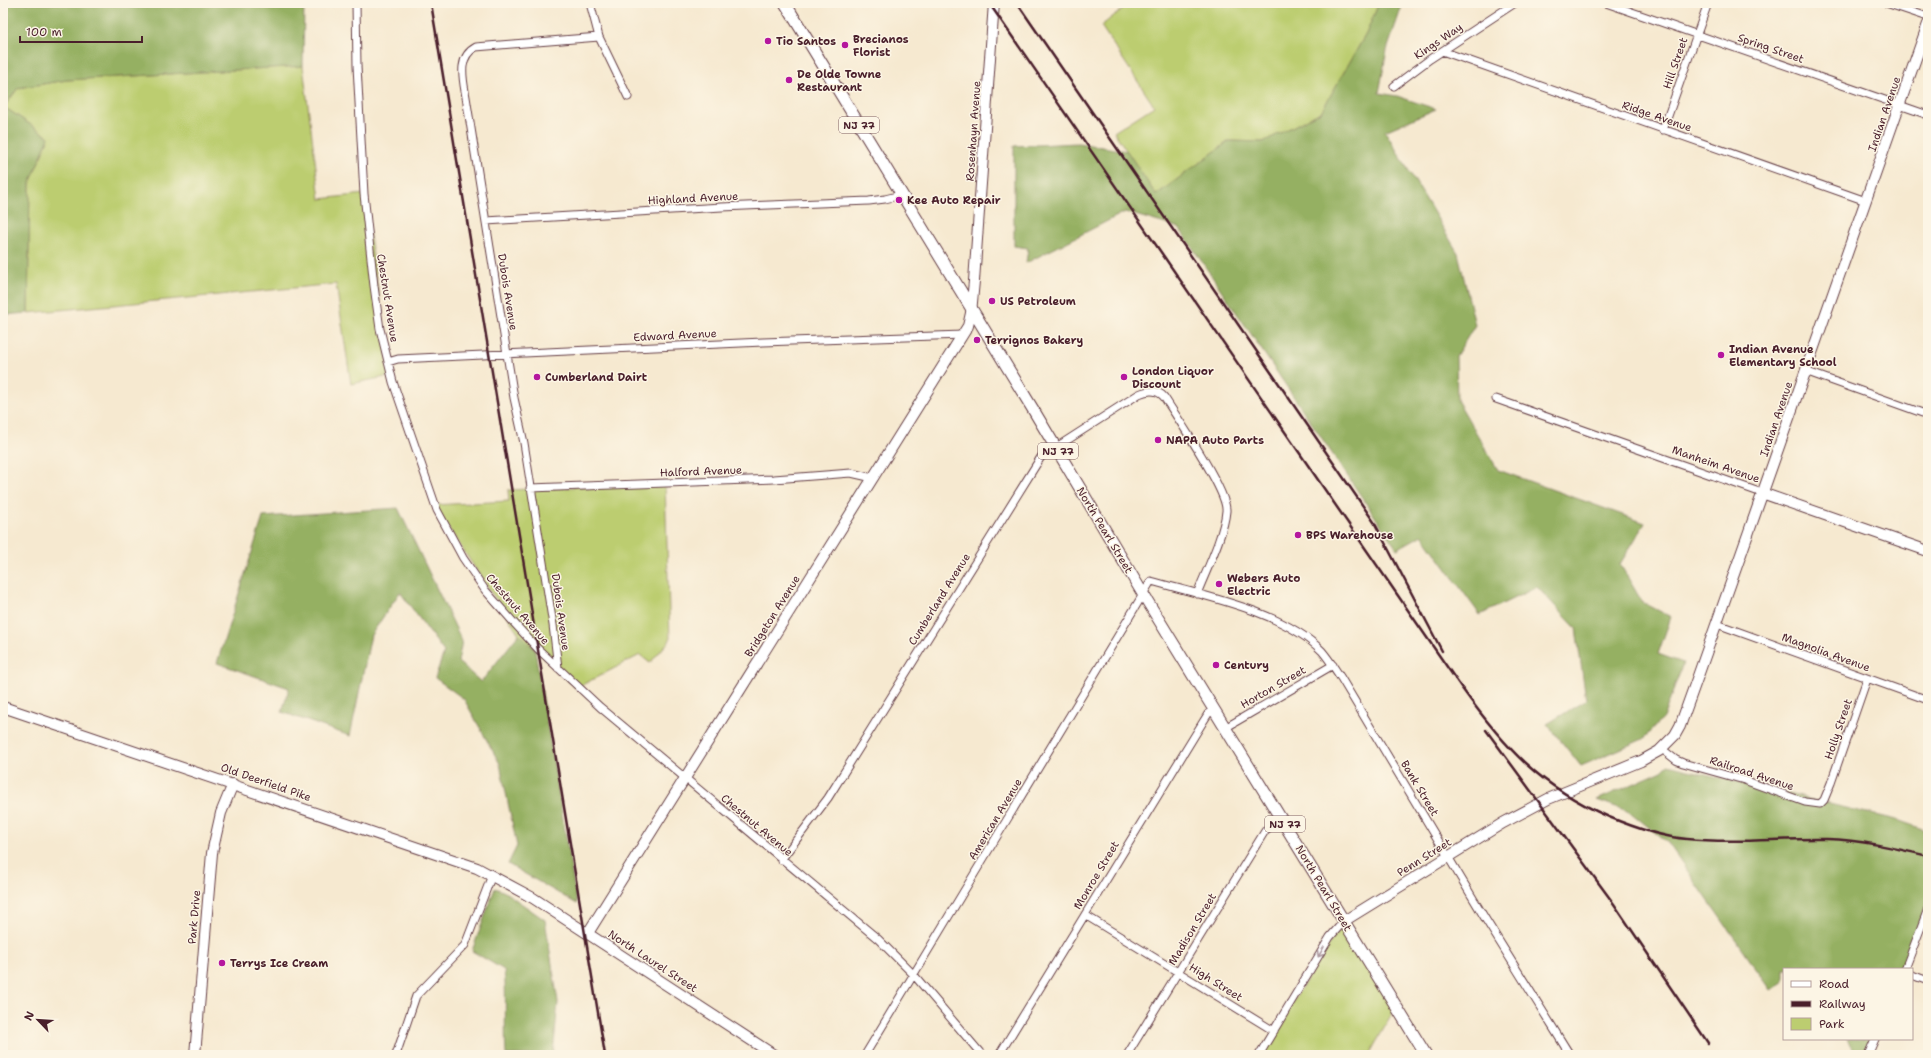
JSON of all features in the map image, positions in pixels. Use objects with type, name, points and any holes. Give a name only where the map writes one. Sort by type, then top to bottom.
[{"type":"main road","name":"North Pearl Street","points":[[785,3],[1056,447],[1143,594],[1426,1055]]},
{"type":"street","name":"Chestnut Avenue","points":[[356,3],[357,66],[364,194],[380,329],[393,382],[437,510],[463,558],[485,590],[515,624],[558,668],[600,707],[878,940],[914,974],[982,1055]]},
{"type":"street","points":[[590,3],[599,37],[628,97]]},
{"type":"street","name":"Rosenhayn Avenue","points":[[971,309],[994,3]]},
{"type":"street","name":"Kings Way","points":[[1394,86],[1516,3]]},
{"type":"street","name":"Spring Street","points":[[1606,3],[1928,114]]},
{"type":"street","name":"Hill Street","points":[[1663,130],[1708,3]]},
{"type":"street","points":[[1886,3],[1928,17]]},
{"type":"street","name":"Indian Avenue","points":[[1662,749],[1675,735],[1680,726],[1928,24]]},
{"type":"street","name":"Dubois Avenue","points":[[558,668],[553,625],[524,443],[507,354],[462,64],[466,54],[476,47],[599,37]]},
{"type":"street","name":"Ridge Avenue","points":[[1442,52],[1866,201]]},
{"type":"street","name":"Highland Avenue","points":[[486,221],[722,207],[869,201],[901,195]]},
{"type":"street","name":"Bridgeton Avenue","points":[[588,933],[963,335],[968,326],[971,309]]},
{"type":"street","name":"Edward Avenue","points":[[388,362],[398,359],[963,335]]},
{"type":"street","points":[[1805,371],[1928,414]]},
{"type":"street","name":"Cumberland Avenue","points":[[781,860],[828,798],[1041,458],[1139,394],[1152,390],[1164,397],[1218,486],[1226,503],[1226,512],[1222,529],[1197,594]]},
{"type":"street","name":"Manheim Avenue","points":[[1496,399],[1928,551]]},
{"type":"street","name":"Halford Avenue","points":[[530,488],[774,479],[851,473],[873,478]]},
{"type":"street","name":"Bank Street","points":[[1143,594],[1151,581],[1197,594],[1271,618],[1312,642],[1322,652],[1333,665],[1449,856],[1486,920],[1570,1055]]},
{"type":"street","name":"American Avenue","points":[[865,1055],[1143,594]]},
{"type":"street","name":"Magnolia Avenue","points":[[1717,624],[1928,700]]},
{"type":"street","name":"Horton Street","points":[[1225,728],[1333,665]]},
{"type":"street","name":"Holly Street","points":[[1830,786],[1867,679]]},
{"type":"street","name":"Old Deerfield Pike","points":[[3,707],[399,840],[476,868],[517,889]]},
{"type":"street","name":"Monroe Street","points":[[999,1055],[1203,722],[1208,714],[1214,710]]},
{"type":"street","name":"Railroad Avenue","points":[[1662,749],[1676,760],[1683,763],[1737,778],[1805,802],[1822,803],[1830,786]]},
{"type":"street","name":"Penn Street","points":[[1259,1055],[1330,937],[1344,921],[1503,823],[1548,799],[1641,762],[1662,749]]},
{"type":"street","name":"Park Drive","points":[[195,1055],[212,853],[219,820],[233,784]]},
{"type":"street","name":"Madison Street","points":[[1127,1055],[1265,831],[1280,818]]},
{"type":"street","points":[[396,1055],[416,996],[465,945],[492,876]]},
{"type":"street","name":"North Laurel Street","points":[[517,889],[588,933],[774,1055]]},
{"type":"street","points":[[1905,968],[1928,909]]},
{"type":"street","name":"High Street","points":[[1085,915],[1274,1031]]},
{"type":"street","points":[[1913,975],[1928,981]]},
{"type":"street","points":[[1868,1055],[1876,1040]]},
{"type":"green space","points":[[3,3],[304,3],[303,66],[67,80],[18,88],[4,107],[49,137],[30,183],[28,313],[3,315]]},
{"type":"green space","points":[[1130,3],[1379,3],[1366,34],[1321,112],[1263,142],[1229,141],[1156,195],[1114,132],[1154,106],[1101,26]]},
{"type":"green space","points":[[1379,3],[1403,3],[1387,50],[1379,93],[1397,96],[1436,109],[1385,131],[1458,253],[1475,325],[1456,356],[1457,400],[1498,470],[1645,523],[1620,564],[1642,602],[1671,617],[1658,654],[1683,663],[1663,718],[1643,739],[1581,766],[1547,724],[1586,700],[1576,628],[1537,587],[1480,615],[1422,535],[1397,549],[1179,228],[1125,212],[1026,263],[1028,248],[1014,246],[1014,146],[1078,143],[1127,151],[1156,195],[1229,141],[1263,142],[1321,112],[1366,34]]},
{"type":"green space","points":[[303,66],[320,199],[364,194],[390,376],[351,384],[336,284],[28,313],[30,183],[49,137],[4,107],[18,88],[67,80]]},
{"type":"green space","points":[[665,483],[670,640],[650,663],[640,655],[576,688],[519,634],[433,505],[509,501],[508,490]]},
{"type":"green space","points":[[398,508],[462,641],[458,662],[481,682],[519,634],[535,650],[577,904],[508,864],[517,846],[500,764],[464,699],[435,678],[444,652],[400,592],[371,635],[350,736],[282,712],[289,688],[217,663],[263,517]]},
{"type":"green space","points":[[1668,765],[1900,821],[1928,831],[1928,901],[1901,968],[1783,968],[1783,982],[1771,990],[1668,843],[1630,812],[1597,800],[1662,771]]},
{"type":"green space","points":[[495,888],[505,892],[545,920],[558,1002],[553,1055],[506,1055],[504,970],[472,951]]},
{"type":"green space","points":[[1344,921],[1396,1007],[1369,1055],[1259,1055]]},
{"type":"green space","points":[[1848,1040],[1873,1040],[1867,1055],[1856,1055]]},
{"type":"railway","points":[[431,3],[605,1055]]},
{"type":"railway","points":[[989,3],[1461,687],[1493,729],[1525,763],[1543,778],[1584,805],[1609,817],[1647,831],[1667,836],[1722,841],[1827,839],[1878,845],[1928,856]]},
{"type":"railway","points":[[1017,3],[1374,522],[1442,651]]},
{"type":"railway","points":[[1486,730],[1614,904],[1708,1043]]},
{"type":"place","name":"Tio Santos","points":[[768,41]]},
{"type":"place","name":"Brecianos Florist","points":[[845,45]]},
{"type":"place","name":"De Olde Towne Restaurant","points":[[789,80]]},
{"type":"place","name":"Kee Auto Repair","points":[[899,200]]},
{"type":"place","name":"US Petroleum","points":[[992,301]]},
{"type":"place","name":"Terrignos Bakery","points":[[977,340]]},
{"type":"place","name":"Indian Avenue Elementary School","points":[[1721,355]]},
{"type":"place","name":"Cumberland Dairt","points":[[537,377]]},
{"type":"place","name":"London Liquor Discount","points":[[1124,377]]},
{"type":"place","name":"NAPA Auto Parts","points":[[1158,440]]},
{"type":"place","name":"BPS Warehouse","points":[[1298,535]]},
{"type":"place","name":"Webers Auto Electric","points":[[1219,584]]},
{"type":"place","name":"Century","points":[[1216,665]]},
{"type":"place","name":"Terrys Ice Cream","points":[[222,963]]}]
